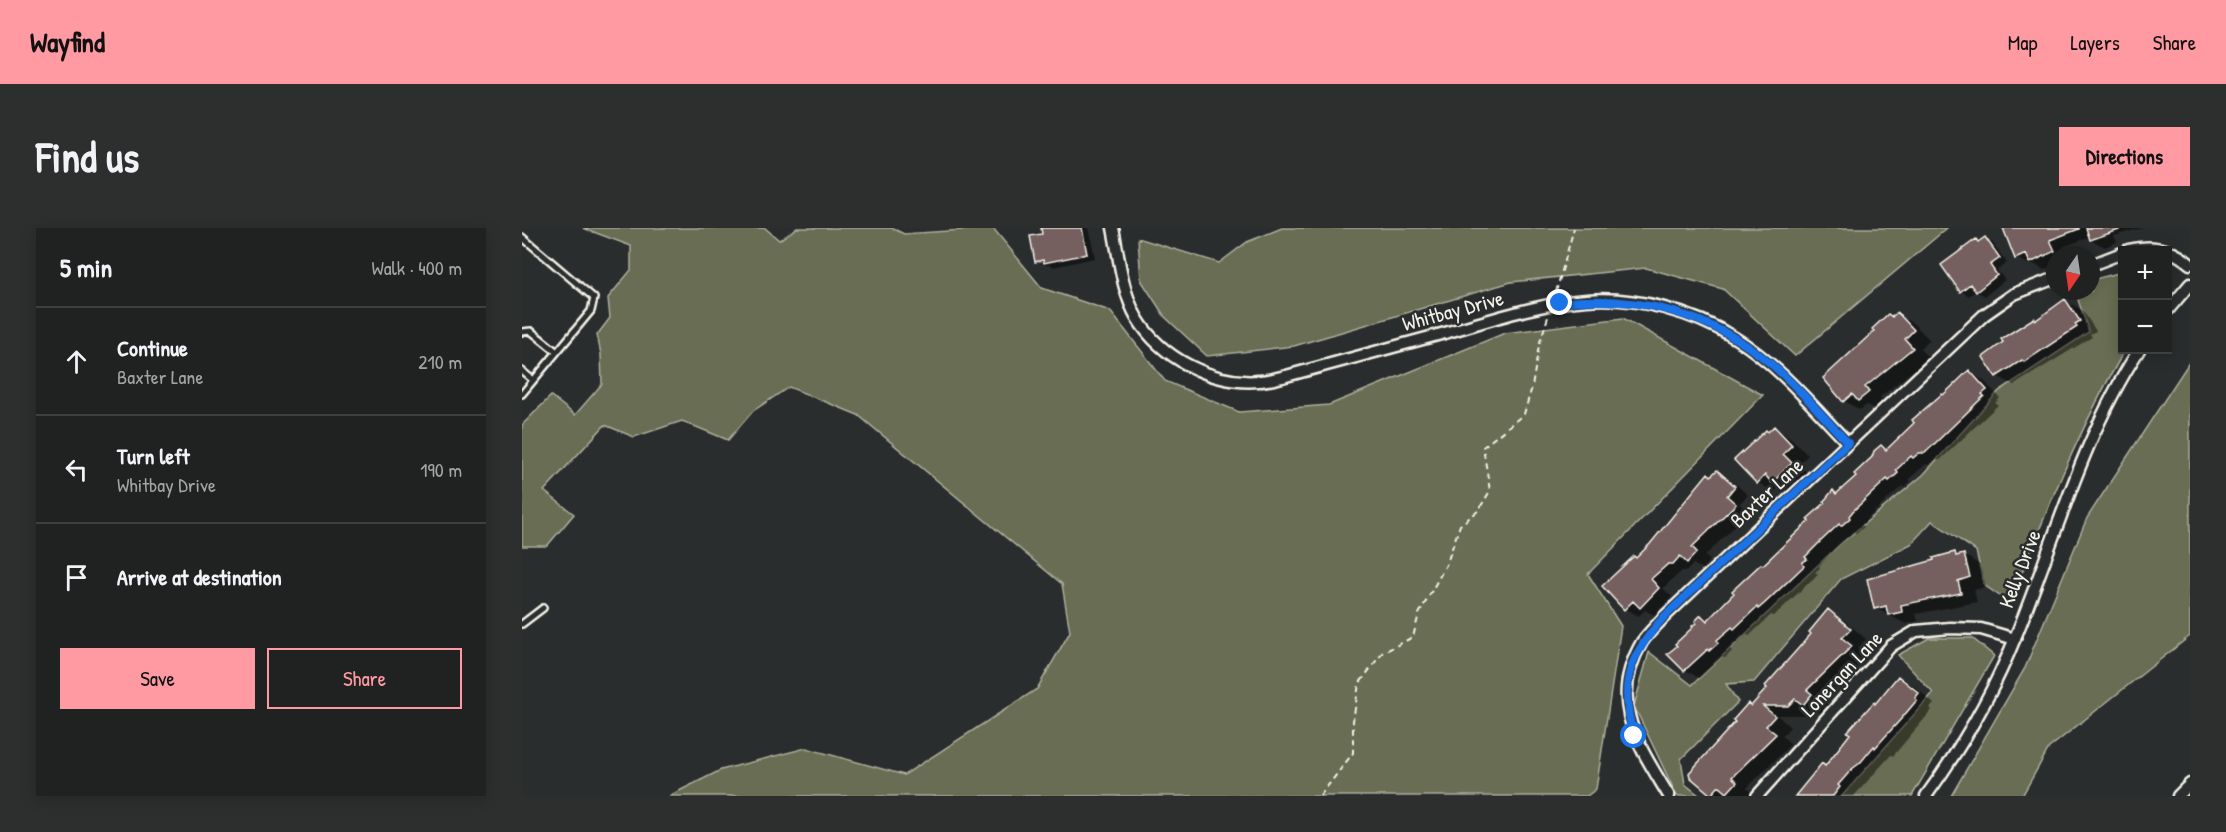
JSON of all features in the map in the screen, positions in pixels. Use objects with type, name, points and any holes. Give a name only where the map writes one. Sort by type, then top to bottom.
[{"type":"street","name":"Whitbay Drive","points":[[1113,228],[1130,300],[1137,317],[1152,338],[1171,354],[1192,367],[1214,376],[1259,381],[1286,376],[1551,305],[1587,300],[1612,300],[1662,308],[1709,324],[1734,337],[1772,365],[1848,443]]},
{"type":"street","points":[[2172,253],[2181,256],[2190,264]]},
{"type":"street","points":[[2100,262],[2118,255]]},
{"type":"street","name":"Baxter Lane","points":[[1670,796],[1643,752],[1629,720],[1626,701],[1628,679],[1643,640],[1664,617],[1984,315],[2014,294],[2046,282]]},
{"type":"street","points":[[2172,305],[2190,284]]},
{"type":"street","name":"Kelly Drive","points":[[1926,796],[1958,751],[1988,698],[2015,639],[2094,432],[2137,354]]},
{"type":"street","name":"Lonergan Lane","points":[[1757,796],[1891,646],[1916,632],[1950,628],[1981,629],[2015,639]]},
{"type":"street","points":[[2178,796],[2190,784]]},
{"type":"lane","points":[[522,237],[594,298],[591,311],[522,394]]},
{"type":"lane","points":[[522,332],[531,331],[556,352]]},
{"type":"lane","points":[[522,371],[533,380]]},
{"type":"lane","points":[[522,624],[543,608]]},
{"type":"path","points":[[1320,796],[1353,753],[1353,721],[1359,684],[1382,653],[1413,637],[1419,614],[1447,563],[1460,525],[1478,511],[1490,491],[1483,447],[1524,414],[1532,387],[1539,345],[1574,228]]},
{"type":"green space","points":[[583,228],[765,228],[779,240],[797,228],[892,228],[904,234],[993,228],[1042,288],[1110,311],[1165,381],[1239,412],[1329,405],[1505,333],[1623,318],[1763,395],[1588,574],[1621,626],[1596,789],[1587,796],[669,796],[721,770],[806,748],[904,775],[1037,689],[1070,632],[1062,584],[858,415],[789,387],[753,411],[728,440],[682,421],[634,437],[605,425],[544,491],[574,514],[547,546],[522,546],[522,425],[551,396],[575,415],[602,384],[601,354],[597,335],[610,318],[608,298],[631,270],[631,246]]},
{"type":"green space","points":[[1282,228],[1947,228],[1795,356],[1723,289],[1646,268],[1511,282],[1294,346],[1207,356],[1165,317],[1141,280],[1138,238],[1219,263],[1247,242]]},
{"type":"green space","points":[[2118,273],[2118,354],[2123,354],[2077,443],[2010,603],[1984,585],[1976,551],[1932,521],[1911,544],[1841,579],[1754,682],[1726,684],[1738,702],[1681,759],[1685,784],[1700,796],[1677,796],[1634,706],[1649,652],[1692,685],[1840,544],[1923,475],[1999,391],[2089,332],[2078,300],[2100,300],[2100,278]]},
{"type":"green space","points":[[2190,361],[2190,636],[2049,748],[2022,796],[1951,796],[2025,668],[2087,518]]},
{"type":"green space","points":[[1929,638],[1972,638],[1994,656],[1912,796],[1842,796],[1933,693],[1898,655]]},
{"type":"building","points":[[1041,228],[1082,228],[1087,254],[1044,263],[1043,260],[1035,262],[1030,236],[1042,234]]},
{"type":"building","points":[[2003,228],[2079,228],[2050,240],[2053,246],[2046,246],[2046,255],[2030,263],[2026,254],[2015,259]]},
{"type":"building","points":[[2086,228],[2119,228],[2119,230],[2090,240]]},
{"type":"building","points":[[1985,237],[2000,258],[1990,265],[1997,275],[1976,292],[1970,284],[1960,292],[1941,265],[1976,239],[1978,242]]},
{"type":"building","points":[[2066,300],[2080,321],[2075,324],[2077,327],[2024,362],[2022,360],[1996,377],[1983,357],[2003,342],[2001,339],[2034,318],[2036,320]]},
{"type":"building","points":[[1897,312],[1914,330],[1905,339],[1913,348],[1865,387],[1869,392],[1858,401],[1852,394],[1843,402],[1823,378],[1874,331],[1872,329],[1888,314],[1892,317]]},
{"type":"building","points":[[1969,370],[1987,390],[1982,394],[1984,396],[1925,453],[1919,453],[1913,458],[1911,456],[1896,470],[1898,473],[1889,481],[1887,479],[1853,511],[1850,518],[1841,526],[1839,524],[1805,557],[1807,559],[1802,563],[1804,566],[1764,604],[1758,609],[1757,607],[1734,629],[1732,627],[1717,640],[1718,643],[1684,671],[1667,654],[1677,646],[1675,644],[1693,627],[1701,615],[1707,621],[1734,593],[1732,591],[1809,521],[1807,519],[1825,503],[1824,501],[1833,490],[1836,494],[1856,476],[1854,474],[1872,457],[1874,451],[1881,445],[1886,450],[1914,423],[1912,420]]},
{"type":"building","points":[[1774,426],[1792,445],[1783,454],[1792,463],[1772,483],[1765,475],[1757,484],[1734,460],[1766,430],[1768,432]]},
{"type":"building","points":[[1717,470],[1735,486],[1727,496],[1736,504],[1692,547],[1697,552],[1687,563],[1680,556],[1673,564],[1668,564],[1651,579],[1659,588],[1640,608],[1633,601],[1624,610],[1602,586],[1650,544],[1708,473],[1711,476]]},
{"type":"building","points":[[1955,552],[1956,556],[1964,554],[1970,577],[1958,581],[1961,593],[1901,605],[1902,612],[1888,615],[1886,606],[1874,609],[1867,579]]},
{"type":"building","points":[[1828,609],[1851,629],[1842,638],[1852,646],[1807,690],[1812,694],[1803,705],[1795,699],[1788,706],[1763,706],[1775,716],[1766,726],[1776,734],[1732,777],[1737,782],[1727,793],[1719,786],[1711,795],[1690,777],[1689,773],[1735,722],[1733,720],[1748,703],[1751,706],[1767,688],[1765,686],[1811,634],[1809,632]]},
{"type":"building","points":[[1898,676],[1919,693],[1915,698],[1917,700],[1901,719],[1852,769],[1838,785],[1840,787],[1833,796],[1795,796],[1822,763],[1825,766],[1850,734],[1847,732],[1874,702],[1875,704]]},
{"type":"route","points":[[1560,303],[1612,300],[1662,308],[1709,324],[1734,337],[1772,365],[1848,443],[1664,617],[1643,640],[1628,679],[1626,701],[1634,736]]}]
